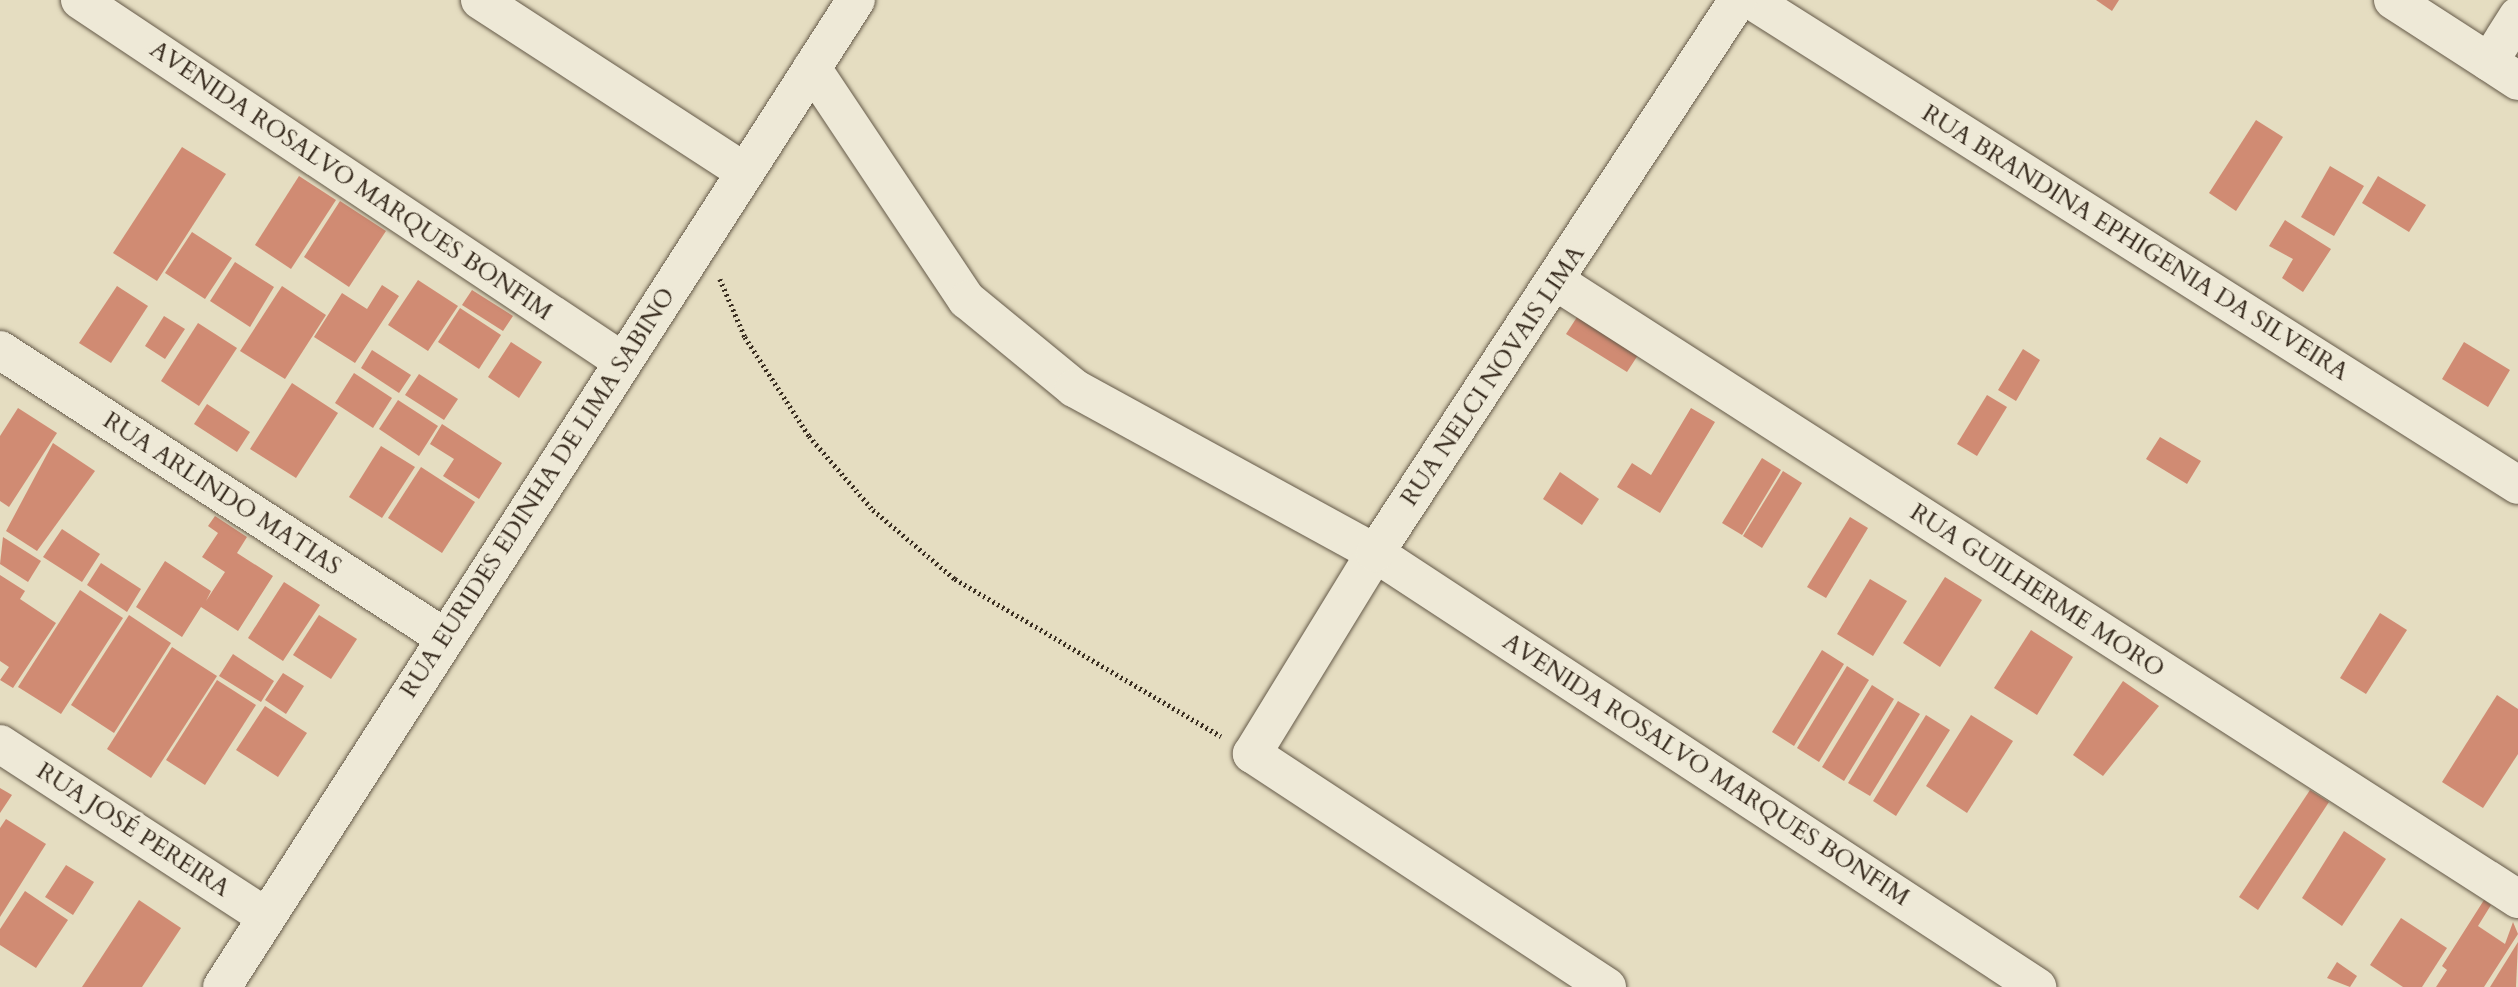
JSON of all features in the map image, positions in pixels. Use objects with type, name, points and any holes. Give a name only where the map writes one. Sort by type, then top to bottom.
[{"type":"street","name":"AVENIDA ROSALVO MARQUES BONFIM","points":[[80,0],[622,361]]},
{"type":"street","points":[[480,0],[745,172]]},
{"type":"street","name":"RUA EURIDES EDINHA DE LIMA SABINO","points":[[222,987],[444,637],[856,0]]},
{"type":"street","name":"RUA NELCI NOVAIS LIMA","points":[[1252,754],[1375,553],[1557,282],[1738,0]]},
{"type":"street","name":"RUA BRANDINA EPHIGENIA DA SILVEIRA","points":[[1751,0],[2518,485]]},
{"type":"street","points":[[2393,0],[2504,71],[2518,16]]},
{"type":"street","name":"AVENIDA ROSALVO MARQUES BONFIM","points":[[812,68],[967,300],[1074,388],[1375,553],[2037,987]]},
{"type":"street","name":"RUA GUILHERME MORO","points":[[1557,282],[2518,899]]},
{"type":"street","name":"RUA ARLINDO MATIAS","points":[[0,350],[444,637]]},
{"type":"street","name":"RUA JOSÉ PEREIRA","points":[[0,744],[266,917]]},
{"type":"street","points":[[1252,754],[1604,986]]},
{"type":"path","points":[[702,237],[745,337],[809,436],[873,510],[955,579],[1252,754]]},
{"type":"building","points":[[2096,0],[2119,0],[2112,11]]},
{"type":"building","points":[[2256,120],[2283,137],[2236,211],[2209,193]]},
{"type":"building","points":[[182,147],[226,174],[157,281],[113,253]]},
{"type":"building","points":[[2330,166],[2364,186],[2334,236],[2301,217]]},
{"type":"building","points":[[299,176],[336,200],[291,269],[255,245]]},
{"type":"building","points":[[2378,176],[2426,205],[2409,232],[2362,203]]},
{"type":"building","points":[[340,201],[386,231],[349,287],[304,257]]},
{"type":"building","points":[[2285,220],[2331,249],[2303,292],[2282,278],[2293,259],[2269,246]]},
{"type":"building","points":[[192,232],[232,258],[205,299],[165,273]]},
{"type":"building","points":[[235,262],[274,287],[250,327],[210,301]]},
{"type":"building","points":[[418,280],[458,306],[428,351],[388,325]]},
{"type":"building","points":[[382,285],[399,296],[355,363],[314,337],[342,293],[367,309]]},
{"type":"building","points":[[117,286],[148,306],[111,363],[79,343]]},
{"type":"building","points":[[282,286],[326,315],[285,379],[240,351]]},
{"type":"building","points":[[472,290],[513,316],[503,331],[462,305]]},
{"type":"building","points":[[460,308],[501,335],[479,369],[438,342]]},
{"type":"building","points":[[1579,314],[1640,352],[1627,372],[1566,334]]},
{"type":"building","points":[[164,316],[185,329],[165,359],[145,346]]},
{"type":"building","points":[[198,323],[237,348],[199,406],[161,381]]},
{"type":"building","points":[[511,342],[542,362],[519,398],[488,377]]},
{"type":"building","points":[[2464,342],[2510,370],[2488,407],[2442,379]]},
{"type":"building","points":[[2023,349],[2040,360],[2016,401],[1998,390]]},
{"type":"building","points":[[372,350],[411,375],[399,393],[361,368]]},
{"type":"building","points":[[354,373],[392,398],[373,428],[335,403]]},
{"type":"building","points":[[419,374],[458,399],[444,420],[405,395]]},
{"type":"building","points":[[292,383],[338,413],[296,478],[250,449]]},
{"type":"building","points":[[1987,395],[2007,407],[1977,456],[1957,444]]},
{"type":"building","points":[[398,400],[438,426],[419,456],[379,429]]},
{"type":"building","points":[[207,404],[250,432],[237,452],[194,424]]},
{"type":"building","points":[[18,408],[57,433],[9,507],[0,501],[0,436]]},
{"type":"building","points":[[1691,408],[1715,422],[1660,513],[1617,487],[1632,463],[1651,475]]},
{"type":"building","points":[[442,424],[502,463],[479,499],[443,476],[454,459],[430,444]]},
{"type":"building","points":[[2160,437],[2201,461],[2187,484],[2146,459]]},
{"type":"building","points":[[53,443],[95,471],[37,551],[6,531]]},
{"type":"building","points":[[381,446],[415,467],[382,518],[349,497]]},
{"type":"building","points":[[1762,458],[1781,470],[1742,535],[1722,523]]},
{"type":"building","points":[[421,467],[475,502],[442,553],[388,518]]},
{"type":"building","points":[[1783,471],[1802,483],[1762,548],[1743,536]]},
{"type":"building","points":[[1560,472],[1599,499],[1582,525],[1543,499]]},
{"type":"building","points":[[215,516],[247,537],[237,553],[273,576],[238,631],[201,607],[182,637],[136,607],[165,561],[211,591],[206,601],[225,572],[202,557],[218,533],[208,526]]},
{"type":"building","points":[[1850,517],[1868,528],[1826,598],[1807,587]]},
{"type":"building","points":[[62,529],[100,554],[82,582],[43,557]]},
{"type":"building","points":[[3,537],[41,561],[28,582],[0,564]]},
{"type":"building","points":[[101,563],[141,589],[127,612],[87,585]]},
{"type":"building","points":[[0,575],[25,591],[20,599],[56,623],[13,688],[0,680],[9,667],[0,661]]},
{"type":"building","points":[[1945,577],[1982,600],[1940,667],[1903,643]]},
{"type":"building","points":[[1870,579],[1907,601],[1873,656],[1837,634]]},
{"type":"building","points":[[284,582],[320,605],[283,661],[248,638]]},
{"type":"building","points":[[80,590],[123,618],[61,714],[18,687]]},
{"type":"building","points":[[2380,613],[2407,630],[2366,694],[2340,678]]},
{"type":"building","points":[[129,615],[171,643],[114,733],[71,705]]},
{"type":"building","points":[[319,615],[357,639],[331,679],[293,655]]},
{"type":"building","points":[[2031,630],[2073,657],[2037,715],[1994,688]]},
{"type":"building","points":[[172,647],[217,676],[151,778],[107,749]]},
{"type":"building","points":[[1822,650],[1844,664],[1794,746],[1772,732]]},
{"type":"building","points":[[233,654],[274,681],[261,702],[219,676]]},
{"type":"building","points":[[1847,666],[1869,680],[1819,762],[1797,748]]},
{"type":"building","points":[[283,673],[304,686],[286,714],[265,700]]},
{"type":"building","points":[[217,680],[256,705],[205,785],[166,760]]},
{"type":"building","points":[[2123,681],[2159,706],[2103,776],[2073,755]]},
{"type":"building","points":[[1872,685],[1894,699],[1844,781],[1822,767]]},
{"type":"building","points":[[2497,695],[2518,709],[2518,754],[2483,808],[2442,782]]},
{"type":"building","points":[[1898,701],[1920,714],[1870,796],[1848,783]]},
{"type":"building","points":[[265,706],[307,733],[278,777],[236,750]]},
{"type":"building","points":[[1926,715],[1950,730],[1896,816],[1873,801]]},
{"type":"building","points":[[1971,715],[2013,741],[1967,813],[1926,786]]},
{"type":"building","points":[[0,788],[12,795],[0,813]]},
{"type":"building","points":[[2310,790],[2329,802],[2258,910],[2239,897]]},
{"type":"building","points":[[6,819],[46,844],[0,917],[0,828]]},
{"type":"building","points":[[2344,831],[2386,859],[2342,926],[2302,898]]},
{"type":"building","points":[[66,865],[94,882],[73,915],[45,897]]},
{"type":"building","points":[[25,891],[68,920],[36,968],[0,945],[0,929]]},
{"type":"building","points":[[139,900],[181,928],[142,987],[82,987]]},
{"type":"building","points":[[2484,900],[2491,905],[2478,926],[2505,944],[2513,922],[2518,934],[2484,987],[2436,987],[2447,970],[2442,966]]},
{"type":"building","points":[[2401,918],[2447,948],[2422,987],[2403,987],[2370,965]]},
{"type":"building","points":[[2518,942],[2516,987],[2490,987]]},
{"type":"building","points":[[2337,962],[2357,976],[2350,987],[2327,978]]}]
